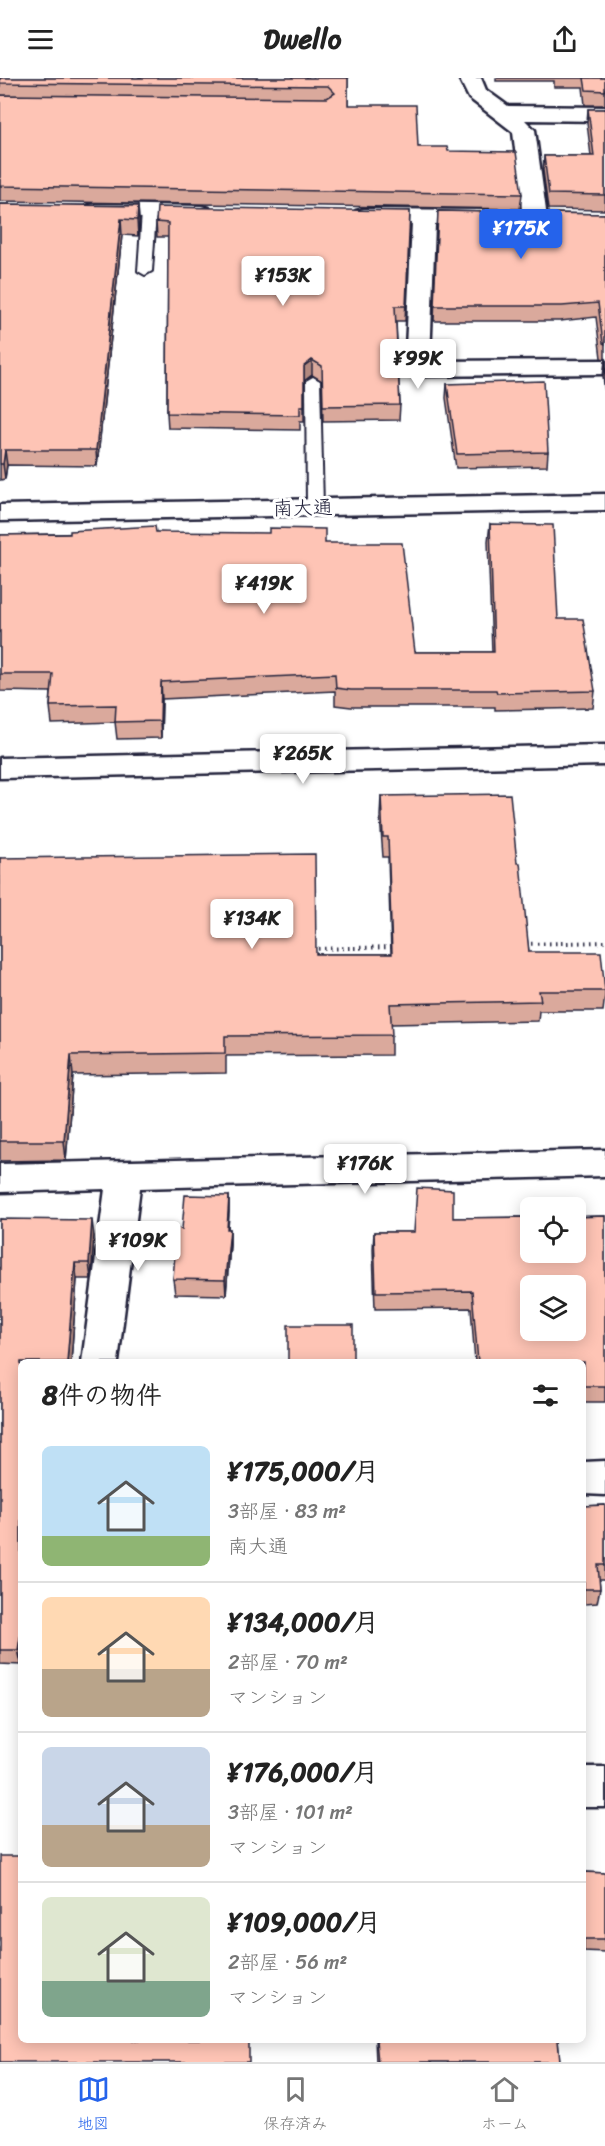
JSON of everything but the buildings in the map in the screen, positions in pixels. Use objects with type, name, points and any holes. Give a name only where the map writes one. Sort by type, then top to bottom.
[{"type":"street","points":[[470,78],[477,93],[524,130],[516,217]]},
{"type":"street","points":[[505,114],[605,114]]},
{"type":"street","points":[[69,211],[220,213]]},
{"type":"street","points":[[340,215],[558,218]]},
{"type":"street","points":[[423,216],[417,369],[605,367]]},
{"type":"street","name":"南大通","points":[[0,513],[605,502]]},
{"type":"street","points":[[0,768],[605,755]]},
{"type":"street","points":[[0,1178],[605,1163]]},
{"type":"street","points":[[100,1359],[124,1175]]},
{"type":"street","points":[[586,1478],[605,1478]]},
{"type":"street","points":[[586,1787],[605,1787]]},
{"type":"lane","points":[[145,271],[149,212]]},
{"type":"lane","points":[[312,381],[315,507]]},
{"type":"path","points":[[522,944],[605,942]]},
{"type":"path","points":[[308,950],[403,947]]}]
